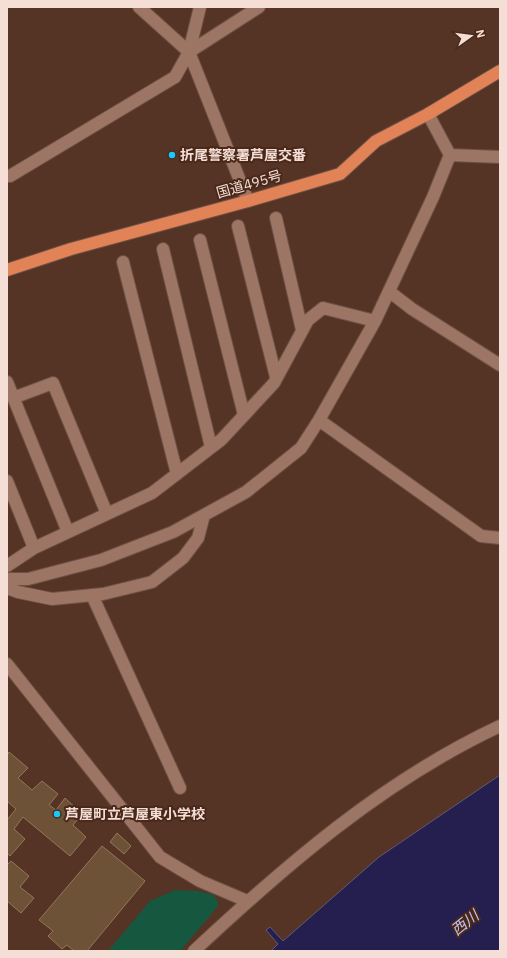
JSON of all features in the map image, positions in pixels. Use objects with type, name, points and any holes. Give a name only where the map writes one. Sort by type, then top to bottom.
[{"type":"highway","name":"国道495号","points":[[7,270],[71,249],[248,201],[340,174],[376,141],[428,114],[500,71]]},
{"type":"street","points":[[139,7],[189,52],[248,201]]},
{"type":"street","points":[[7,176],[10,176],[175,77],[189,52],[200,7]]},
{"type":"street","points":[[189,52],[259,7]]},
{"type":"street","points":[[428,114],[450,155]]},
{"type":"street","points":[[450,155],[500,157]]},
{"type":"street","points":[[7,579],[28,579],[100,560],[173,532],[246,492],[301,448],[319,420],[390,292],[433,197],[450,155]]},
{"type":"street","points":[[276,218],[302,330]]},
{"type":"street","points":[[238,226],[276,377]]},
{"type":"street","points":[[200,240],[244,415]]},
{"type":"street","points":[[163,249],[211,447]]},
{"type":"street","points":[[122,262],[177,474]]},
{"type":"street","points":[[390,292],[412,309],[500,365]]},
{"type":"street","points":[[7,566],[34,548],[152,493],[221,440],[274,383],[308,320],[324,308],[375,321]]},
{"type":"street","points":[[7,382],[68,532]]},
{"type":"street","points":[[13,398],[53,383],[107,514]]},
{"type":"street","points":[[319,420],[481,536],[500,538]]},
{"type":"street","points":[[7,481],[34,548]]},
{"type":"street","points":[[7,588],[18,592],[52,599],[92,596],[152,582],[183,558],[198,538],[204,515]]},
{"type":"street","points":[[92,596],[180,788]]},
{"type":"street","points":[[7,664],[160,857],[200,881],[247,901]]},
{"type":"street","points":[[194,951],[247,901],[315,844],[377,798],[463,743],[500,726]]},
{"type":"green space","points":[[175,890],[197,891],[214,895],[219,905],[180,951],[108,951],[150,901]]},
{"type":"water","name":"西川","points":[[500,775],[500,951],[271,951],[278,944],[266,930],[270,927],[283,941],[379,857]]},
{"type":"building","points":[[9,752],[28,768],[18,778],[32,790],[42,781],[58,794],[49,805],[56,810],[65,798],[82,814],[73,825],[86,837],[70,856],[23,817],[14,829],[25,839],[10,856],[7,853],[7,820],[16,809],[7,801],[7,755]]},
{"type":"building","points":[[117,833],[131,846],[124,854],[110,842]]},
{"type":"building","points":[[102,846],[145,881],[87,951],[74,951],[67,945],[62,949],[48,936],[53,931],[39,920]]},
{"type":"building","points":[[11,861],[29,876],[20,887],[34,898],[21,913],[7,901],[7,865]]},
{"type":"place","name":"折尾警察署芦屋交番","points":[[172,155]]},
{"type":"place","name":"芦屋町立芦屋東小学校","points":[[57,814]]}]
